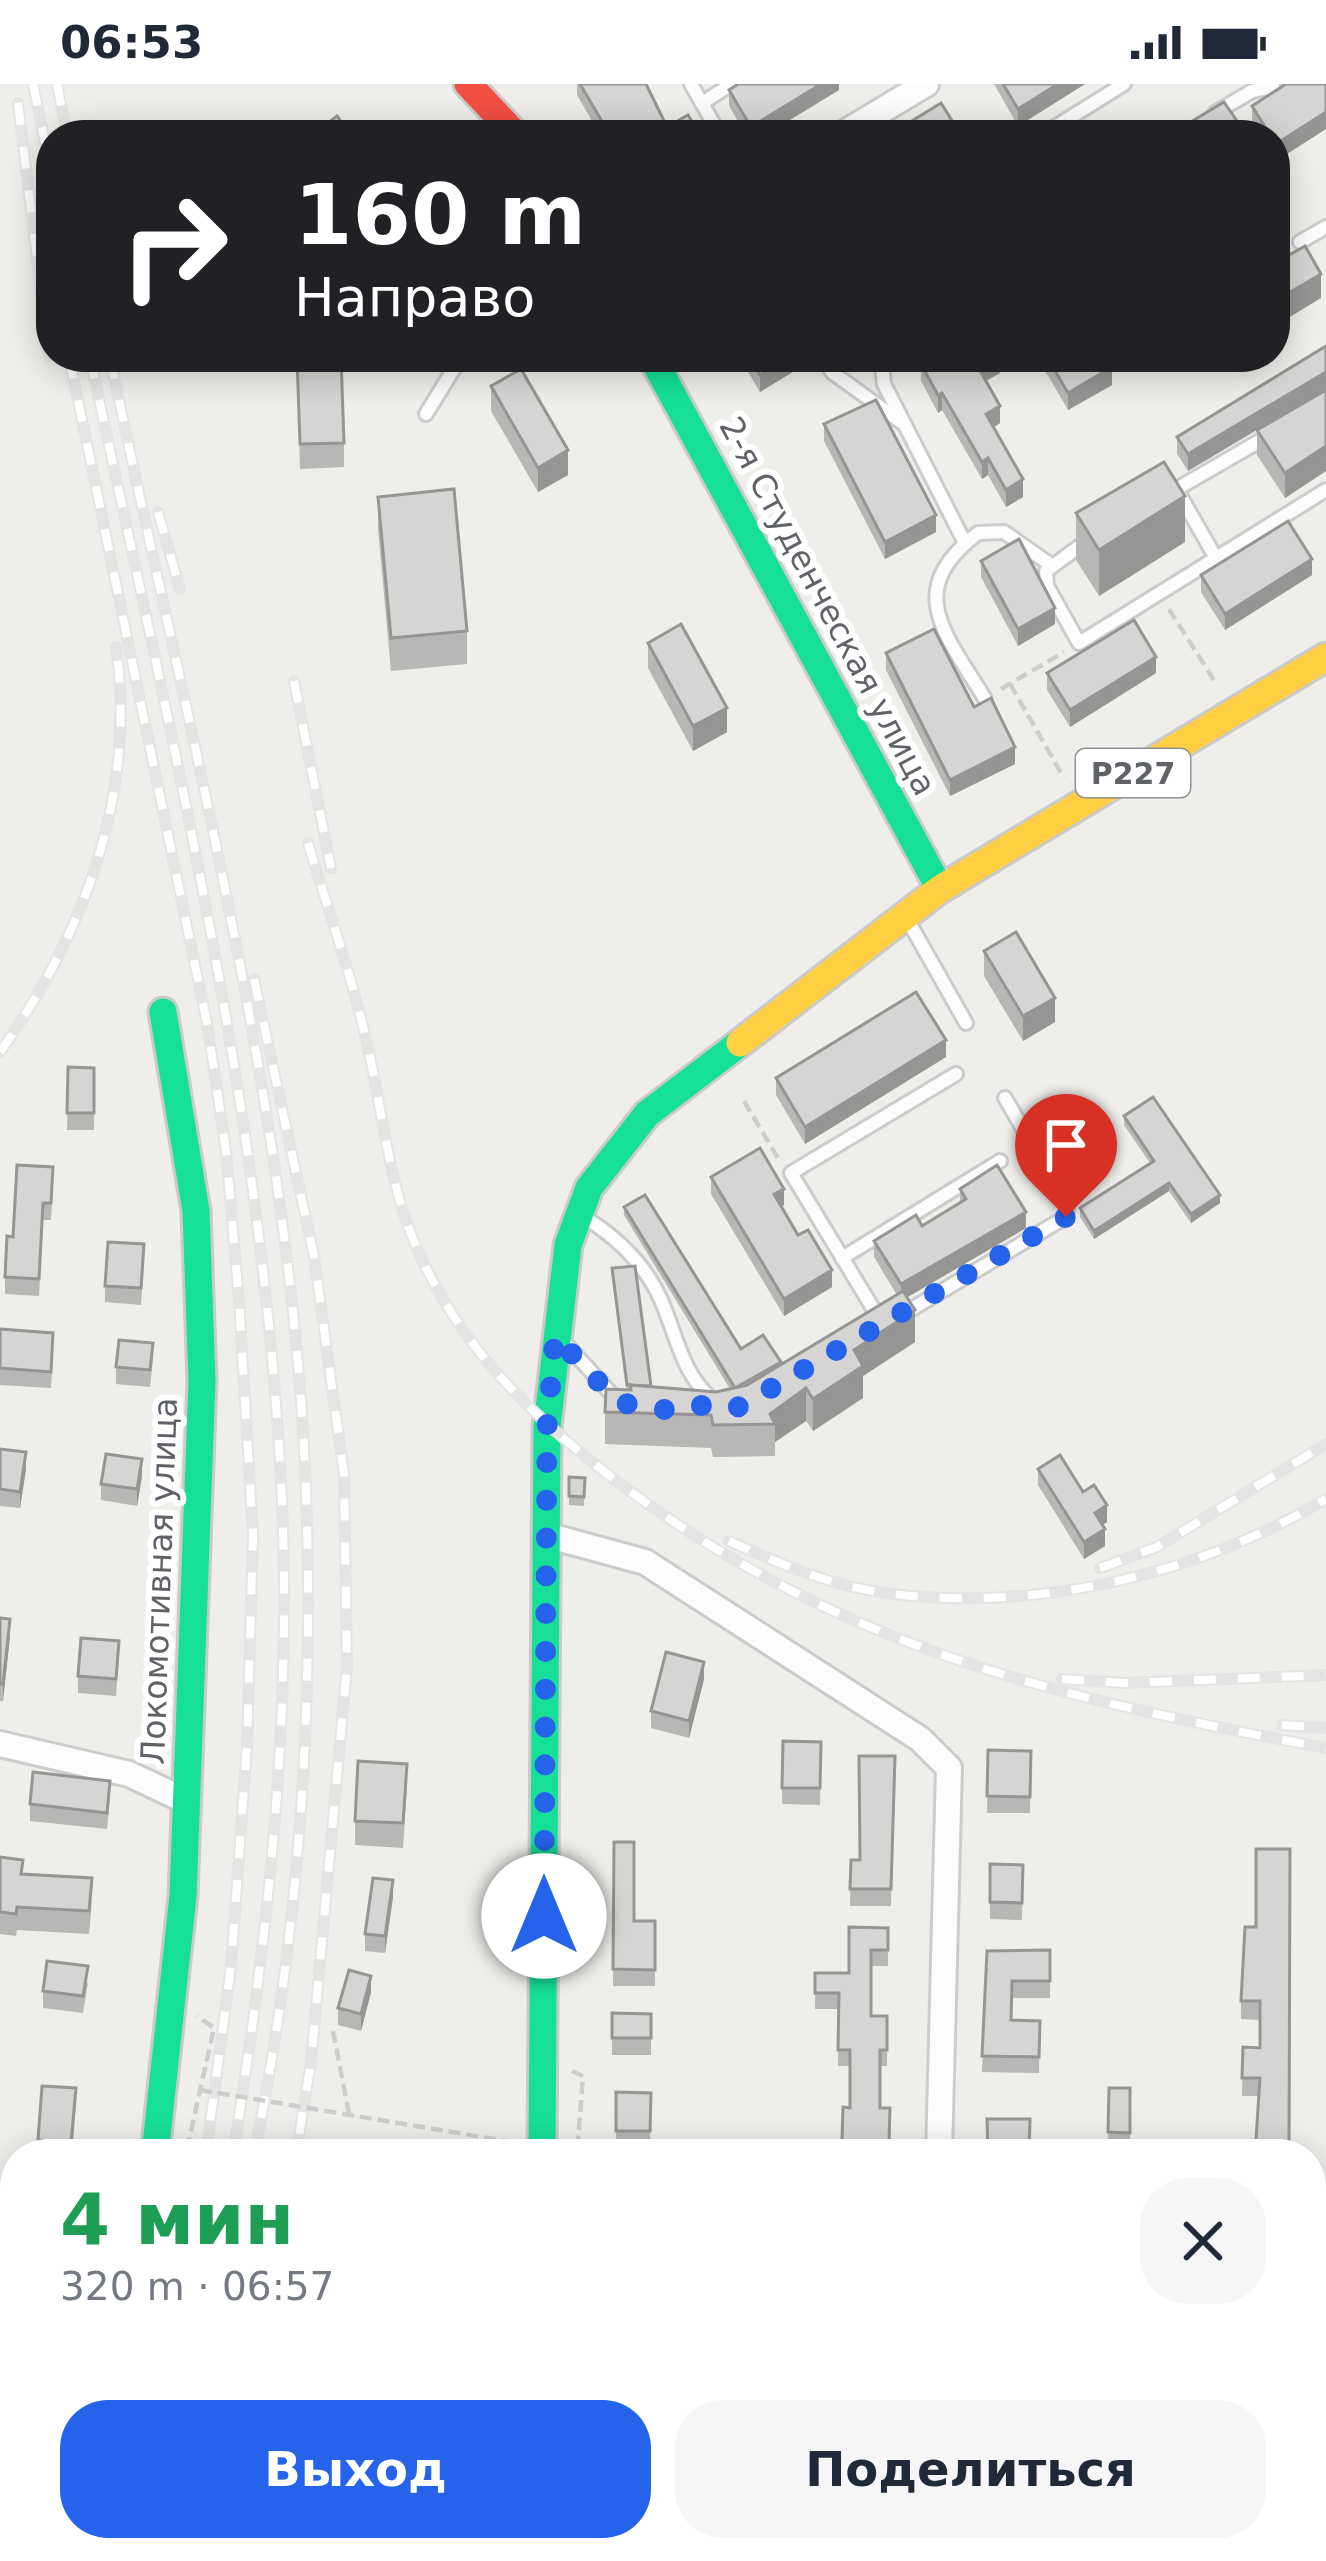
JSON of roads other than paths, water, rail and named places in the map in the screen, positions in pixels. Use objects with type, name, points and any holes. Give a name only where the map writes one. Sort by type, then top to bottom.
[{"type":"main road","points":[[468,84],[502,120]]},
{"type":"main road","name":"2-я Студенческая улица","points":[[660,372],[940,889]]},
{"type":"main road","name":"Р227","points":[[542,2139],[547,1427],[568,1245],[589,1188],[647,1114],[940,889],[1326,657]]},
{"type":"main road","name":"Локомотивная улица","points":[[157,2139],[168,2064],[188,1802],[202,1382],[196,1211],[163,1012]]},
{"type":"street","points":[[866,120],[926,84]]},
{"type":"street","points":[[546,1535],[645,1562],[920,1739],[949,1768],[939,2139]]},
{"type":"street","points":[[0,1744],[129,1774],[188,1802]]},
{"type":"lane","points":[[691,84],[712,120]]},
{"type":"lane","points":[[702,104],[732,84]]},
{"type":"lane","points":[[1066,120],[1124,84]]},
{"type":"lane","points":[[1203,120],[1252,91],[1274,85]]},
{"type":"lane","points":[[1300,242],[1326,227]]},
{"type":"lane","points":[[426,414],[451,372]]},
{"type":"lane","points":[[832,372],[902,423]]},
{"type":"lane","points":[[883,372],[902,423],[965,543]]},
{"type":"lane","points":[[1156,500],[1288,424]]},
{"type":"lane","points":[[1176,489],[1216,558]]},
{"type":"lane","points":[[1096,535],[1051,565],[1047,586],[1079,643],[1326,490]]},
{"type":"lane","points":[[985,699],[940,624],[933,597],[942,568],[978,533],[1004,532],[1051,565]]},
{"type":"lane","points":[[905,916],[966,1023]]},
{"type":"lane","points":[[883,1326],[790,1174],[956,1074]]},
{"type":"lane","points":[[864,1337],[1066,1217],[1067,1204],[1059,1187],[1005,1098]]},
{"type":"lane","points":[[842,1258],[1000,1161]]},
{"type":"lane","points":[[580,1214],[644,1269],[686,1366],[720,1405],[695,1409]]},
{"type":"lane","points":[[555,1336],[614,1398],[632,1406]]},
{"type":"railway","points":[[33,84],[40,120]]},
{"type":"railway","points":[[57,84],[64,120]]},
{"type":"railway","points":[[18,103],[36,250]]},
{"type":"railway","points":[[72,372],[207,1023],[226,1151],[239,1301],[253,1535],[247,1746],[231,1966],[208,2139]]},
{"type":"railway","points":[[93,372],[208,916],[254,1198],[270,1339],[284,1565],[281,1734],[267,1903],[235,2139]]},
{"type":"railway","points":[[113,372],[258,1062],[296,1347],[308,1573],[305,1740],[282,1990],[257,2139]]},
{"type":"railway","points":[[158,512],[180,589]]},
{"type":"railway","points":[[0,1052],[57,960],[97,860],[119,756],[116,647]]},
{"type":"railway","points":[[294,681],[331,868]]},
{"type":"railway","points":[[308,843],[359,1011],[392,1168],[416,1246],[473,1343],[548,1424],[690,1533],[775,1582],[861,1623],[948,1657],[1038,1684],[1326,1748]]},
{"type":"railway","points":[[254,979],[314,1256],[344,1474],[347,1666],[311,2062],[298,2139]]},
{"type":"railway","points":[[1100,1568],[1157,1547],[1326,1444]]},
{"type":"railway","points":[[729,1541],[805,1573],[865,1590],[941,1598],[998,1597],[1056,1592],[1169,1567],[1224,1549],[1326,1499]]},
{"type":"railway","points":[[1062,1679],[1125,1683],[1326,1675]]},
{"type":"railway","points":[[1282,1725],[1326,1728]]}]
